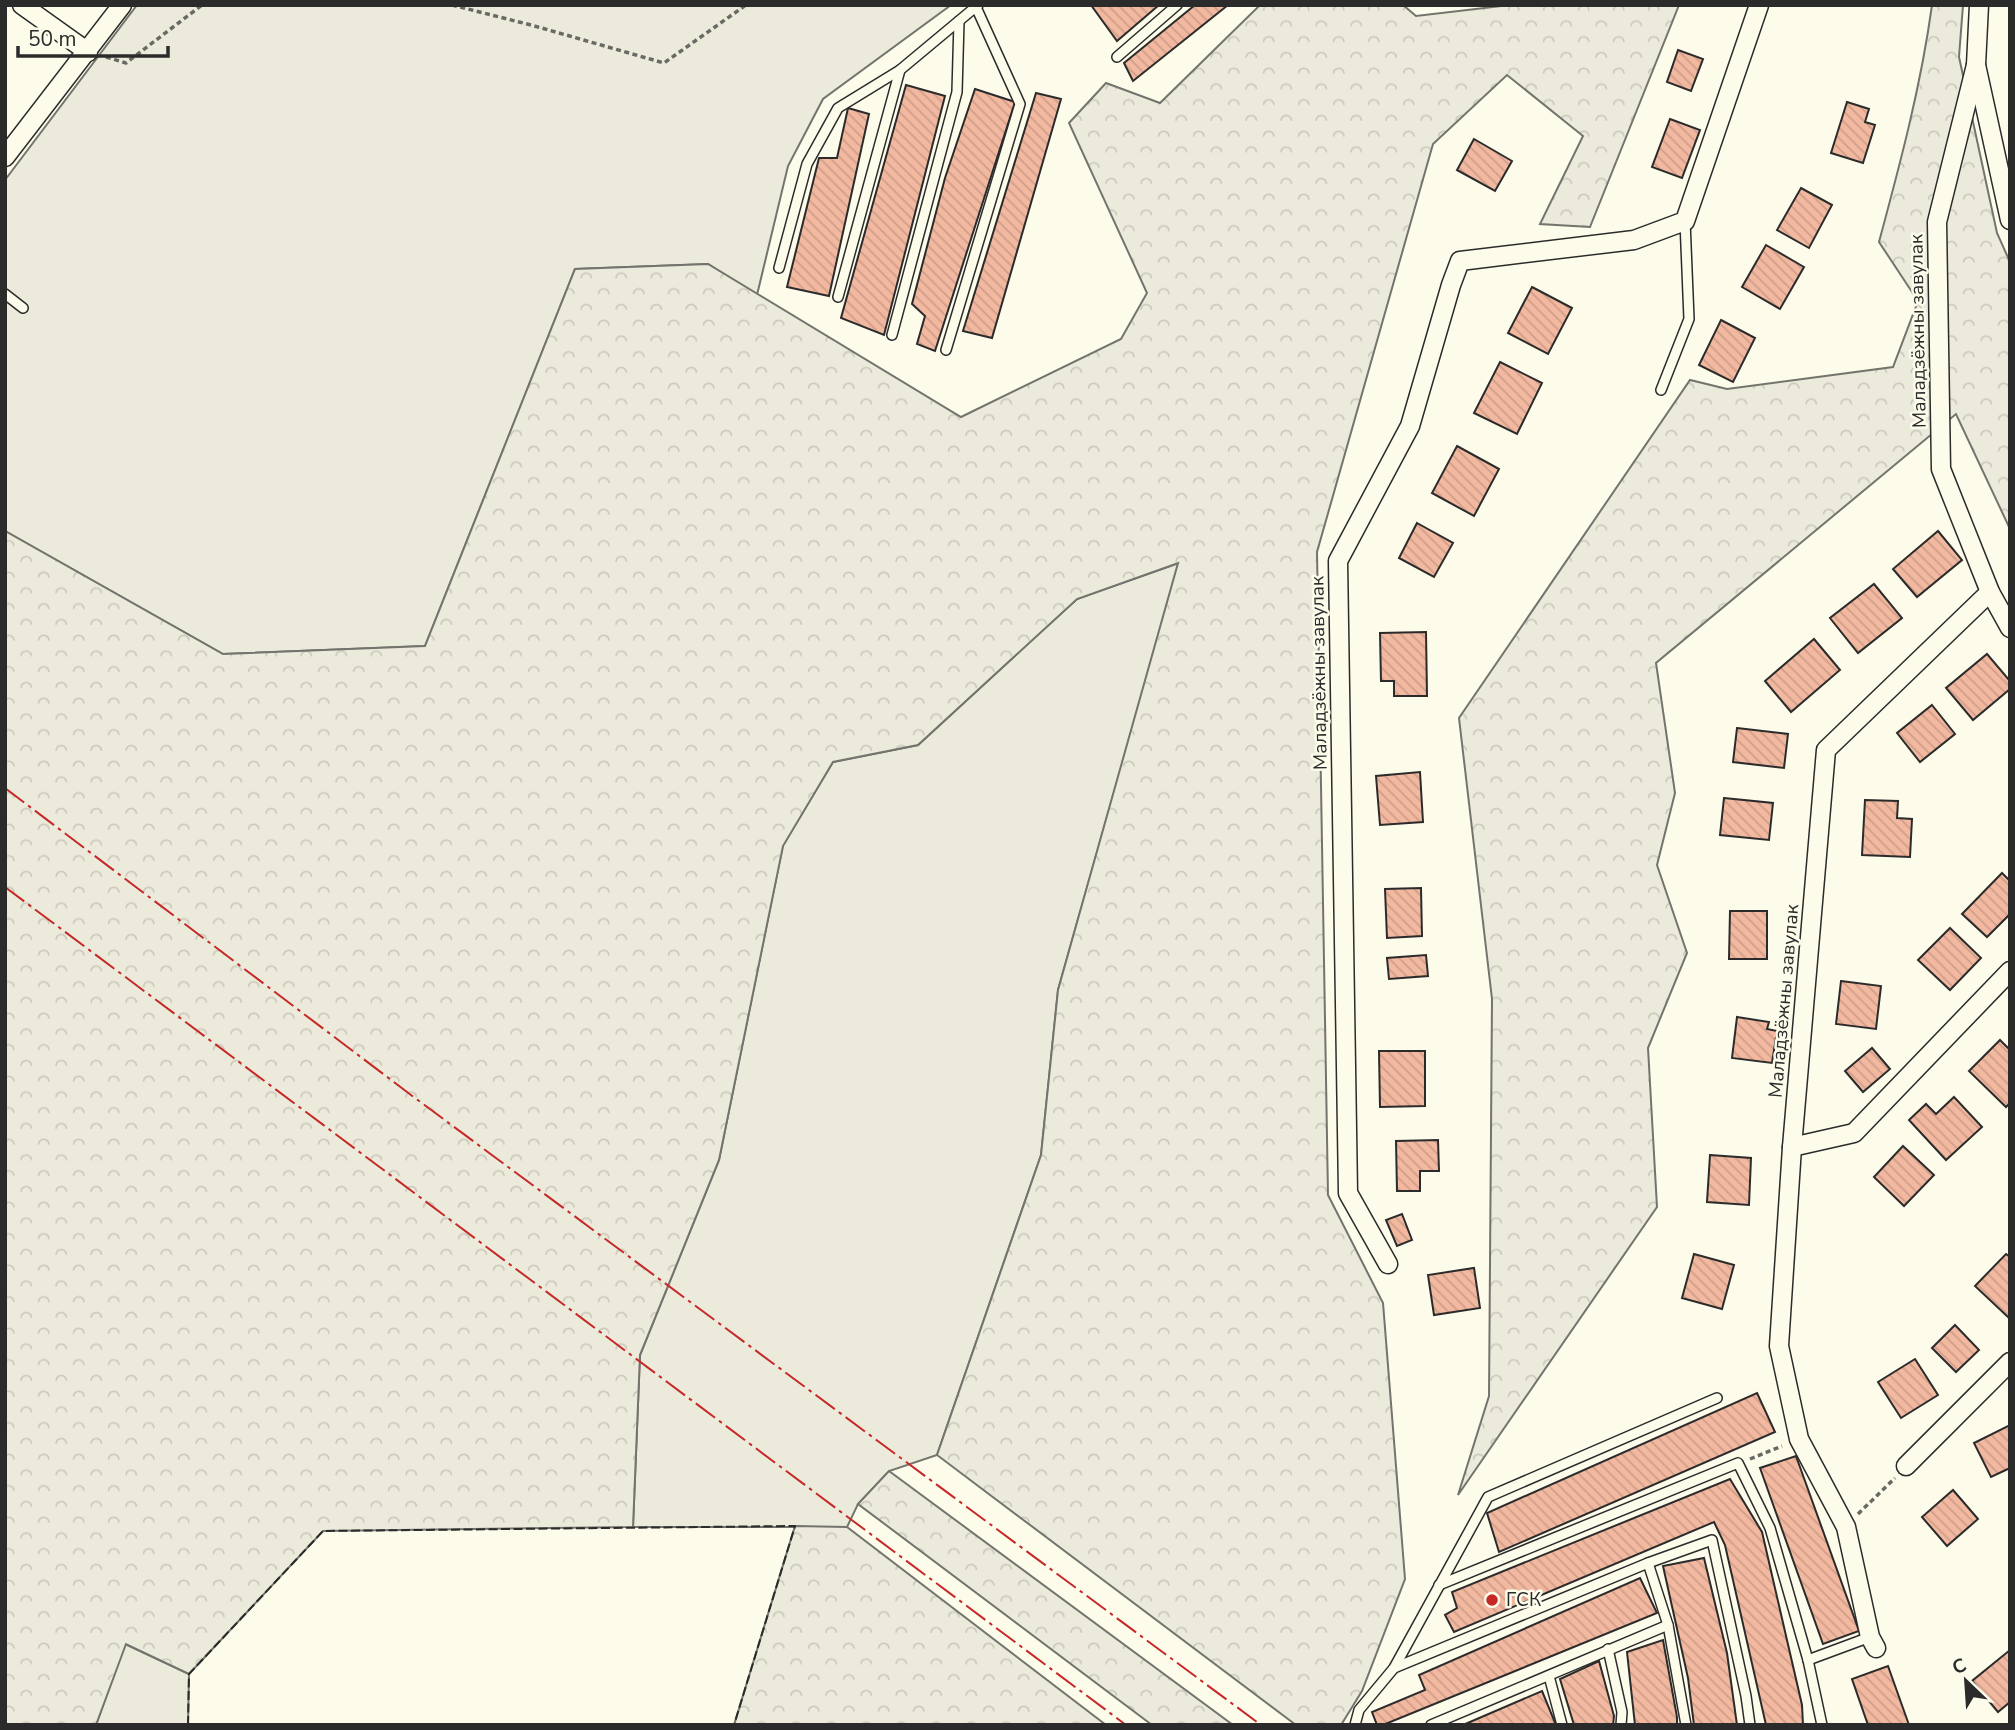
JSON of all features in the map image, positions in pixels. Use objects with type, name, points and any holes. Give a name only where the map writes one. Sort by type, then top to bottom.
[{"type":"street","points":[[22,5],[88,52]]},
{"type":"street","points":[[5,157],[122,5]]},
{"type":"street","points":[[1685,221],[1759,5]]},
{"type":"street","points":[[1979,5],[1976,65],[2010,220]]},
{"type":"street","name":"Маладзёжны завулак","points":[[1976,65],[1937,222],[1941,469],[1990,592],[2010,628]]},
{"type":"street","name":"Маладзёжны завулак","points":[[1388,1264],[1349,1193],[1338,561],[1410,426],[1460,261],[1634,240],[1685,221]]},
{"type":"street","name":"Маладзёжны завулак","points":[[1873,1643],[1846,1527],[1799,1439],[1779,1346],[1792,1147],[1826,750],[1990,592]]},
{"type":"street","points":[[1792,1147],[1854,1133],[2010,971]]},
{"type":"street","points":[[1906,1466],[2010,1362]]},
{"type":"lane","points":[[1117,57],[1177,5]]},
{"type":"lane","points":[[779,268],[807,164],[838,108],[900,70],[977,6],[1020,104],[946,350]]},
{"type":"lane","points":[[892,335],[957,92],[959,22]]},
{"type":"lane","points":[[838,297],[900,70]]},
{"type":"lane","points":[[1661,390],[1689,319],[1685,221]]},
{"type":"lane","points":[[5,294],[23,308]]},
{"type":"lane","points":[[1354,1725],[1359,1710],[1394,1668],[1488,1497],[1717,1398]]},
{"type":"lane","points":[[1439,1585],[1738,1463],[1770,1528],[1808,1660],[1822,1725]]},
{"type":"lane","points":[[1394,1668],[1648,1563],[1712,1540],[1750,1725]]},
{"type":"lane","points":[[1648,1563],[1668,1625],[1686,1725]]},
{"type":"lane","points":[[1431,1725],[1668,1625]]},
{"type":"lane","points":[[1808,1660],[1873,1643]]},
{"type":"lane","points":[[1608,1649],[1622,1712],[1622,1725]]},
{"type":"lane","points":[[1549,1676],[1562,1725]]},
{"type":"path","points":[[88,52],[126,64],[202,5]]},
{"type":"path","points":[[452,5],[664,63],[746,5]]},
{"type":"path","points":[[1738,1463],[1799,1439]]},
{"type":"path","points":[[1846,1527],[1906,1466]]},
{"type":"green space","points":[[137,5],[951,5],[823,99],[788,166],[757,295],[708,264],[575,269],[425,646],[223,654],[5,531],[5,180]]},
{"type":"green space","points":[[1260,5],[1403,5],[1416,16],[1510,5],[1679,5],[1590,227],[1540,224],[1583,136],[1507,75],[1433,144],[1317,552],[1328,1195],[1383,1303],[1405,1579],[1362,1691],[1341,1725],[1296,1725],[937,1455],[1041,1155],[1058,990],[1178,563],[1077,599],[918,745],[833,762],[783,846],[719,1160],[640,1355],[633,1527],[323,1531],[189,1674],[126,1644],[96,1725],[5,1725],[5,531],[223,654],[425,646],[575,269],[708,264],[961,417],[1121,339],[1147,293],[1069,123],[1106,83],[1160,103]]},
{"type":"green space","points":[[1932,5],[1963,5],[1959,57],[1997,233],[2010,262],[2010,529],[1956,414],[1656,663],[1675,793],[1657,865],[1687,953],[1648,1048],[1657,1207],[1458,1495],[1489,1396],[1492,999],[1459,718],[1690,380],[1727,389],[1893,367],[1918,301],[1879,242],[1916,95]]},
{"type":"green space","points":[[1179,563],[1058,990],[1041,1155],[937,1455],[889,1471],[858,1504],[847,1527],[633,1527],[640,1355],[719,1160],[783,845],[833,762],[918,745],[1077,599]]},
{"type":"green space","points":[[889,1471],[1233,1725],[1152,1725],[858,1504]]},
{"type":"green space","points":[[795,1526],[847,1527],[1106,1725],[734,1725]]},
{"type":"green space","points":[[125,1644],[189,1674],[188,1725],[96,1725]]},
{"type":"building","points":[[1091,5],[1159,5],[1117,41]]},
{"type":"building","points":[[1195,5],[1228,5],[1133,81],[1124,63]]},
{"type":"building","points":[[1678,50],[1703,59],[1691,91],[1667,82]]},
{"type":"building","points":[[906,85],[945,96],[884,335],[841,318]]},
{"type":"building","points":[[975,89],[1015,102],[935,351],[917,344],[925,316],[912,304],[945,178]]},
{"type":"building","points":[[1036,93],[1061,99],[992,338],[963,331]]},
{"type":"building","points":[[1847,102],[1869,109],[1865,122],[1875,125],[1863,163],[1831,153]]},
{"type":"building","points":[[848,108],[869,114],[829,296],[787,287],[819,158],[837,158]]},
{"type":"building","points":[[1670,119],[1700,130],[1682,178],[1652,167]]},
{"type":"building","points":[[1474,139],[1512,161],[1495,191],[1457,170]]},
{"type":"building","points":[[1801,188],[1832,205],[1809,248],[1777,230]]},
{"type":"building","points":[[1766,245],[1804,267],[1780,309],[1742,287]]},
{"type":"building","points":[[1532,287],[1572,308],[1548,354],[1508,333]]},
{"type":"building","points":[[1721,320],[1755,338],[1733,382],[1699,365]]},
{"type":"building","points":[[1500,362],[1542,383],[1517,434],[1474,413]]},
{"type":"building","points":[[1457,446],[1499,469],[1474,516],[1432,493]]},
{"type":"building","points":[[1417,523],[1453,543],[1434,577],[1399,558]]},
{"type":"building","points":[[1938,531],[1962,560],[1917,597],[1893,569]]},
{"type":"building","points":[[1874,584],[1902,618],[1858,653],[1830,618]]},
{"type":"building","points":[[1426,632],[1427,696],[1394,696],[1394,681],[1381,681],[1380,633]]},
{"type":"building","points":[[1814,639],[1840,670],[1791,712],[1765,681]]},
{"type":"building","points":[[1987,654],[2010,681],[2010,689],[1973,720],[1946,688]]},
{"type":"building","points":[[1932,705],[1955,734],[1920,762],[1897,733]]},
{"type":"building","points":[[1737,728],[1788,734],[1784,768],[1733,762]]},
{"type":"building","points":[[1420,772],[1423,822],[1380,825],[1376,776]]},
{"type":"building","points":[[1724,798],[1773,803],[1769,840],[1720,835]]},
{"type":"building","points":[[1865,800],[1898,801],[1897,818],[1912,819],[1910,857],[1862,855]]},
{"type":"building","points":[[2002,873],[2010,881],[2010,914],[1987,937],[1962,914]]},
{"type":"building","points":[[1421,888],[1422,936],[1387,938],[1385,889]]},
{"type":"building","points":[[1730,911],[1767,911],[1767,959],[1729,959]]},
{"type":"building","points":[[1950,928],[1981,958],[1950,990],[1918,960]]},
{"type":"building","points":[[1426,955],[1428,976],[1389,979],[1387,958]]},
{"type":"building","points":[[1841,981],[1881,986],[1876,1029],[1836,1024]]},
{"type":"building","points":[[1737,1017],[1769,1022],[1767,1029],[1777,1031],[1772,1063],[1732,1058]]},
{"type":"building","points":[[2000,1040],[2010,1050],[2010,1103],[2006,1107],[1969,1071]]},
{"type":"building","points":[[1872,1048],[1890,1069],[1863,1092],[1845,1071]]},
{"type":"building","points":[[1379,1051],[1425,1051],[1425,1106],[1380,1107]]},
{"type":"building","points":[[1954,1097],[1982,1127],[1946,1160],[1909,1120],[1926,1104],[1936,1114]]},
{"type":"building","points":[[1438,1140],[1439,1171],[1420,1171],[1420,1191],[1397,1191],[1396,1141]]},
{"type":"building","points":[[1903,1146],[1934,1175],[1904,1206],[1874,1177]]},
{"type":"building","points":[[1710,1155],[1751,1158],[1749,1205],[1707,1202]]},
{"type":"building","points":[[1402,1214],[1412,1240],[1397,1246],[1386,1220]]},
{"type":"building","points":[[1694,1254],[1734,1265],[1722,1309],[1682,1298]]},
{"type":"building","points":[[2006,1254],[2010,1257],[2009,1318],[1975,1286]]},
{"type":"building","points":[[1474,1268],[1480,1308],[1434,1315],[1428,1275]]},
{"type":"building","points":[[1955,1325],[1979,1350],[1956,1372],[1932,1348]]},
{"type":"building","points":[[1915,1359],[1938,1395],[1901,1418],[1878,1382]]},
{"type":"building","name":"ГСК","points":[[1757,1393],[1775,1432],[1499,1552],[1487,1513]]},
{"type":"building","points":[[2010,1425],[2010,1468],[1991,1477],[1974,1443]]},
{"type":"building","points":[[1796,1456],[1859,1631],[1823,1644],[1760,1468]]},
{"type":"building","name":"ГСК","points":[[1730,1479],[1762,1532],[1802,1705],[1803,1725],[1766,1725],[1725,1545],[1714,1522],[1454,1632],[1445,1615],[1457,1608],[1452,1592]]},
{"type":"building","points":[[1953,1490],[1978,1519],[1947,1546],[1922,1517]]},
{"type":"building","points":[[1704,1558],[1727,1653],[1737,1725],[1694,1725],[1688,1678],[1663,1566]]},
{"type":"building","points":[[1640,1578],[1657,1613],[1383,1725],[1377,1725],[1372,1712],[1425,1690],[1419,1675]]},
{"type":"building","points":[[1663,1640],[1677,1725],[1635,1725],[1627,1652]]},
{"type":"building","points":[[2010,1650],[2010,1702],[1998,1712],[1972,1681]]},
{"type":"building","points":[[1599,1661],[1614,1716],[1613,1725],[1574,1725],[1560,1679]]},
{"type":"building","points":[[1888,1666],[1909,1725],[1868,1725],[1852,1679]]},
{"type":"building","points":[[1542,1691],[1556,1725],[1463,1725]]},
{"type":"fence","points":[[188,1725],[189,1674],[323,1531],[795,1526],[734,1725]]},
{"type":"power","points":[[5,788],[411,1095],[1261,1725]]},
{"type":"power","points":[[5,887],[1126,1725]]},
{"type":"place","name":"ГСК","points":[[1492,1600]]}]
